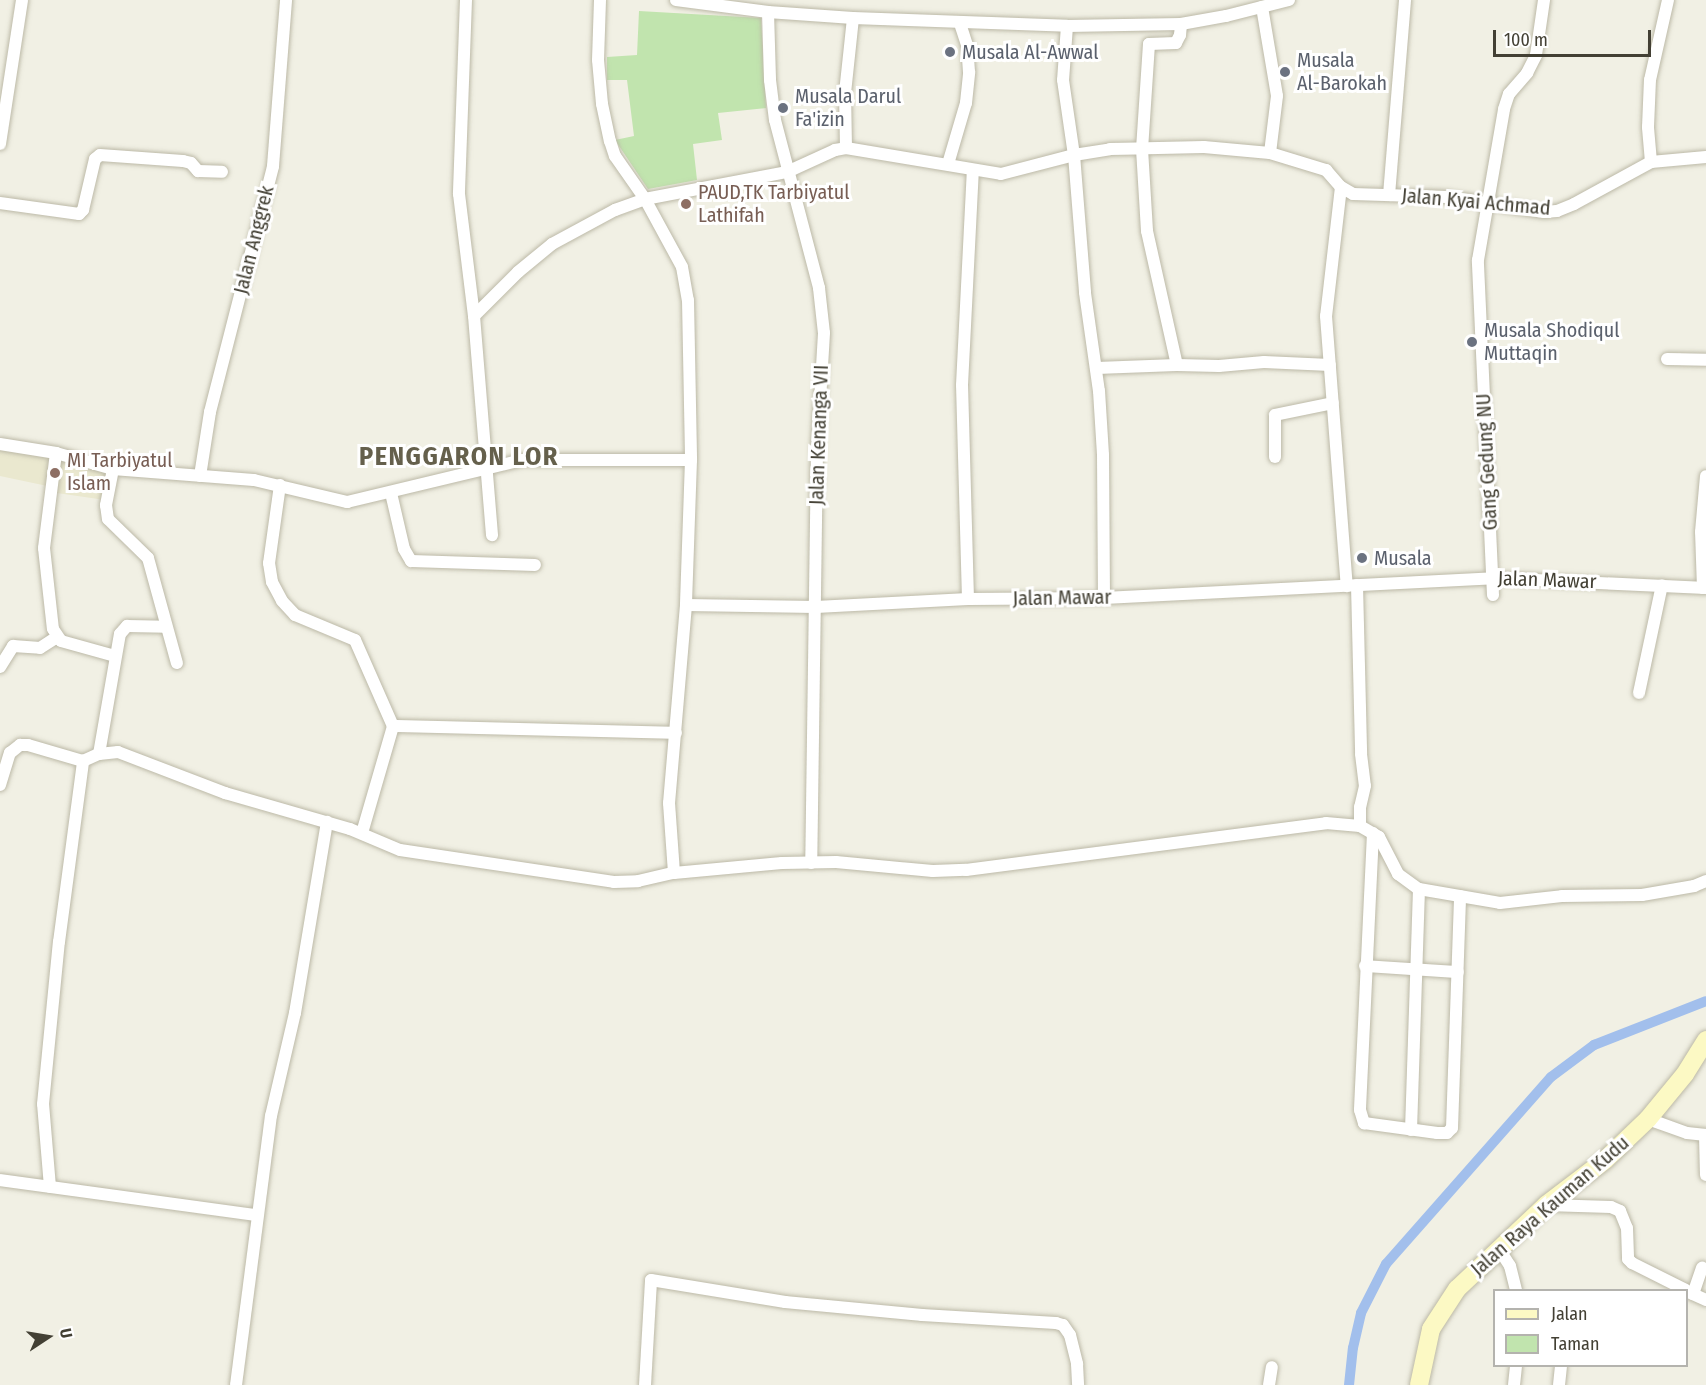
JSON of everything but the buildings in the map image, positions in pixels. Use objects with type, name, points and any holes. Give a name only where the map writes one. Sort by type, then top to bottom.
[{"type":"street","points":[[0,144],[22,0]]},
{"type":"street","name":"Jalan Anggrek","points":[[200,476],[210,412],[273,166],[286,0]]},
{"type":"street","points":[[466,0],[458,169],[464,250],[474,316],[492,535]]},
{"type":"street","points":[[600,0],[598,60],[602,104],[610,141],[615,156],[645,199],[681,267],[686,282],[691,460],[686,604],[669,803],[674,873]]},
{"type":"street","points":[[676,0],[768,12],[853,18],[1066,26],[1181,24],[1289,0]]},
{"type":"street","points":[[1389,195],[1405,0]]},
{"type":"street","name":"Gang Gedung NU","points":[[1493,595],[1478,267],[1506,100],[1527,73],[1536,55],[1544,0]]},
{"type":"street","points":[[1651,162],[1648,127],[1650,80],[1668,0]]},
{"type":"street","points":[[1262,7],[1276,90],[1270,153]]},
{"type":"street","name":"Jalan Kenanga VII","points":[[768,12],[773,100],[787,172],[819,288],[823,311],[817,450],[811,863]]},
{"type":"street","points":[[846,148],[846,93],[853,18]]},
{"type":"street","points":[[948,164],[966,104],[969,72],[967,45],[960,23]]},
{"type":"street","points":[[1177,365],[1147,231],[1142,149],[1149,44],[1176,43],[1180,35],[1181,24]]},
{"type":"street","points":[[1066,26],[1063,80],[1074,155],[1085,293],[1096,369],[1103,455],[1104,598]]},
{"type":"street","name":"Jalan Kyai Achmad","points":[[474,316],[527,264],[552,244],[615,210],[645,199],[787,172],[835,150],[846,148],[1001,174],[1074,155],[1110,149],[1204,147],[1270,153],[1326,170],[1341,186],[1353,194],[1447,197],[1544,212],[1557,211],[1651,162],[1706,157]]},
{"type":"street","points":[[0,203],[79,214],[83,210],[95,159],[100,154],[183,161],[191,163],[196,170],[222,172]]},
{"type":"street","points":[[968,599],[962,385],[973,171]]},
{"type":"street","points":[[1341,186],[1326,316],[1352,586],[1361,754],[1365,786],[1360,807],[1360,826]]},
{"type":"street","points":[[1667,359],[1706,360]]},
{"type":"street","points":[[1096,369],[1177,365],[1219,366],[1264,362],[1330,365]]},
{"type":"street","points":[[1275,457],[1275,415],[1333,403]]},
{"type":"street","points":[[0,444],[56,453],[113,469],[280,485],[347,502],[532,459],[691,460]]},
{"type":"street","points":[[56,453],[44,548],[52,621],[57,637],[61,641],[115,656]]},
{"type":"street","points":[[113,469],[106,506],[108,519],[148,558],[177,663]]},
{"type":"street","points":[[1704,588],[1701,532],[1706,477]]},
{"type":"street","points":[[280,485],[269,563],[272,582],[282,601],[295,615],[355,640],[393,726],[362,833]]},
{"type":"street","points":[[391,493],[406,554],[411,561],[536,565]]},
{"type":"street","name":"Jalan Mawar","points":[[686,604],[816,608],[968,599],[1104,598],[1493,578],[1704,588]]},
{"type":"street","points":[[1639,693],[1662,585]]},
{"type":"street","points":[[99,754],[120,634],[127,626],[166,627]]},
{"type":"street","points":[[0,667],[13,646],[40,648],[57,637]]},
{"type":"street","points":[[393,726],[676,734]]},
{"type":"street","points":[[0,785],[5,751],[14,748],[28,745],[83,761],[99,754],[123,753],[225,793],[362,833],[400,850],[570,877],[626,882],[674,873],[782,863],[836,862],[945,872],[1031,863],[1318,824],[1360,826],[1373,833],[1384,844],[1398,874],[1419,889],[1500,903],[1562,896],[1642,895],[1694,886],[1706,881]]},
{"type":"street","points":[[50,1187],[43,1104],[59,942],[83,761]]},
{"type":"street","points":[[236,1385],[256,1215],[271,1116],[294,1013],[327,822]]},
{"type":"street","points":[[1373,833],[1365,966],[1361,1118],[1364,1123],[1444,1133],[1452,1128],[1460,896]]},
{"type":"street","points":[[1411,1130],[1419,889]]},
{"type":"street","points":[[1365,966],[1458,972]]},
{"type":"street","name":"Jalan Raya Kauman Kudu","points":[[1419,1385],[1431,1329],[1457,1289],[1546,1205],[1605,1160],[1648,1119],[1685,1074],[1706,1040]]},
{"type":"street","points":[[1648,1119],[1687,1133],[1705,1135],[1706,1175]]},
{"type":"street","points":[[0,1180],[256,1215]]},
{"type":"street","points":[[1546,1205],[1611,1207],[1620,1211],[1627,1228],[1628,1259],[1682,1289]]},
{"type":"street","points":[[1499,1249],[1510,1266],[1516,1289]]},
{"type":"street","points":[[1702,1268],[1688,1292],[1706,1300]]},
{"type":"street","points":[[645,1385],[651,1280],[785,1302],[922,1315],[1063,1324],[1070,1335],[1077,1364],[1078,1385]]},
{"type":"street","points":[[1269,1385],[1272,1367]]},
{"type":"street","points":[[1514,1385],[1516,1367]]},
{"type":"street","points":[[1559,1385],[1561,1367]]},
{"type":"shaded area","name":"MI Tarbiyatul Islam","points":[[0,446],[111,470],[105,500],[57,493],[52,487],[0,476]]},
{"type":"green space","points":[[639,11],[761,18],[766,108],[718,113],[722,140],[693,144],[697,180],[648,189],[615,140],[634,136],[627,80],[607,80],[607,57],[637,55]]},
{"type":"waterway","points":[[1349,1385],[1353,1348],[1361,1313],[1386,1264],[1551,1077],[1594,1045],[1706,1001]]},
{"type":"place","name":"Musala Al-Awwal","points":[[950,52]]},
{"type":"place","name":"Musala Al-Barokah","points":[[1285,72]]},
{"type":"place","name":"Musala Darul Fa'izin","points":[[783,108]]},
{"type":"place","name":"PAUD,TK Tarbiyatul Lathifah","points":[[686,204]]},
{"type":"place","name":"Musala Shodiqul Muttaqin","points":[[1472,342]]},
{"type":"place","name":"MI Tarbiyatul Islam","points":[[55,473]]},
{"type":"place","name":"Musala","points":[[1362,558]]},
{"type":"district","name":"PENGGARON LOR","points":[[459,457]]}]
